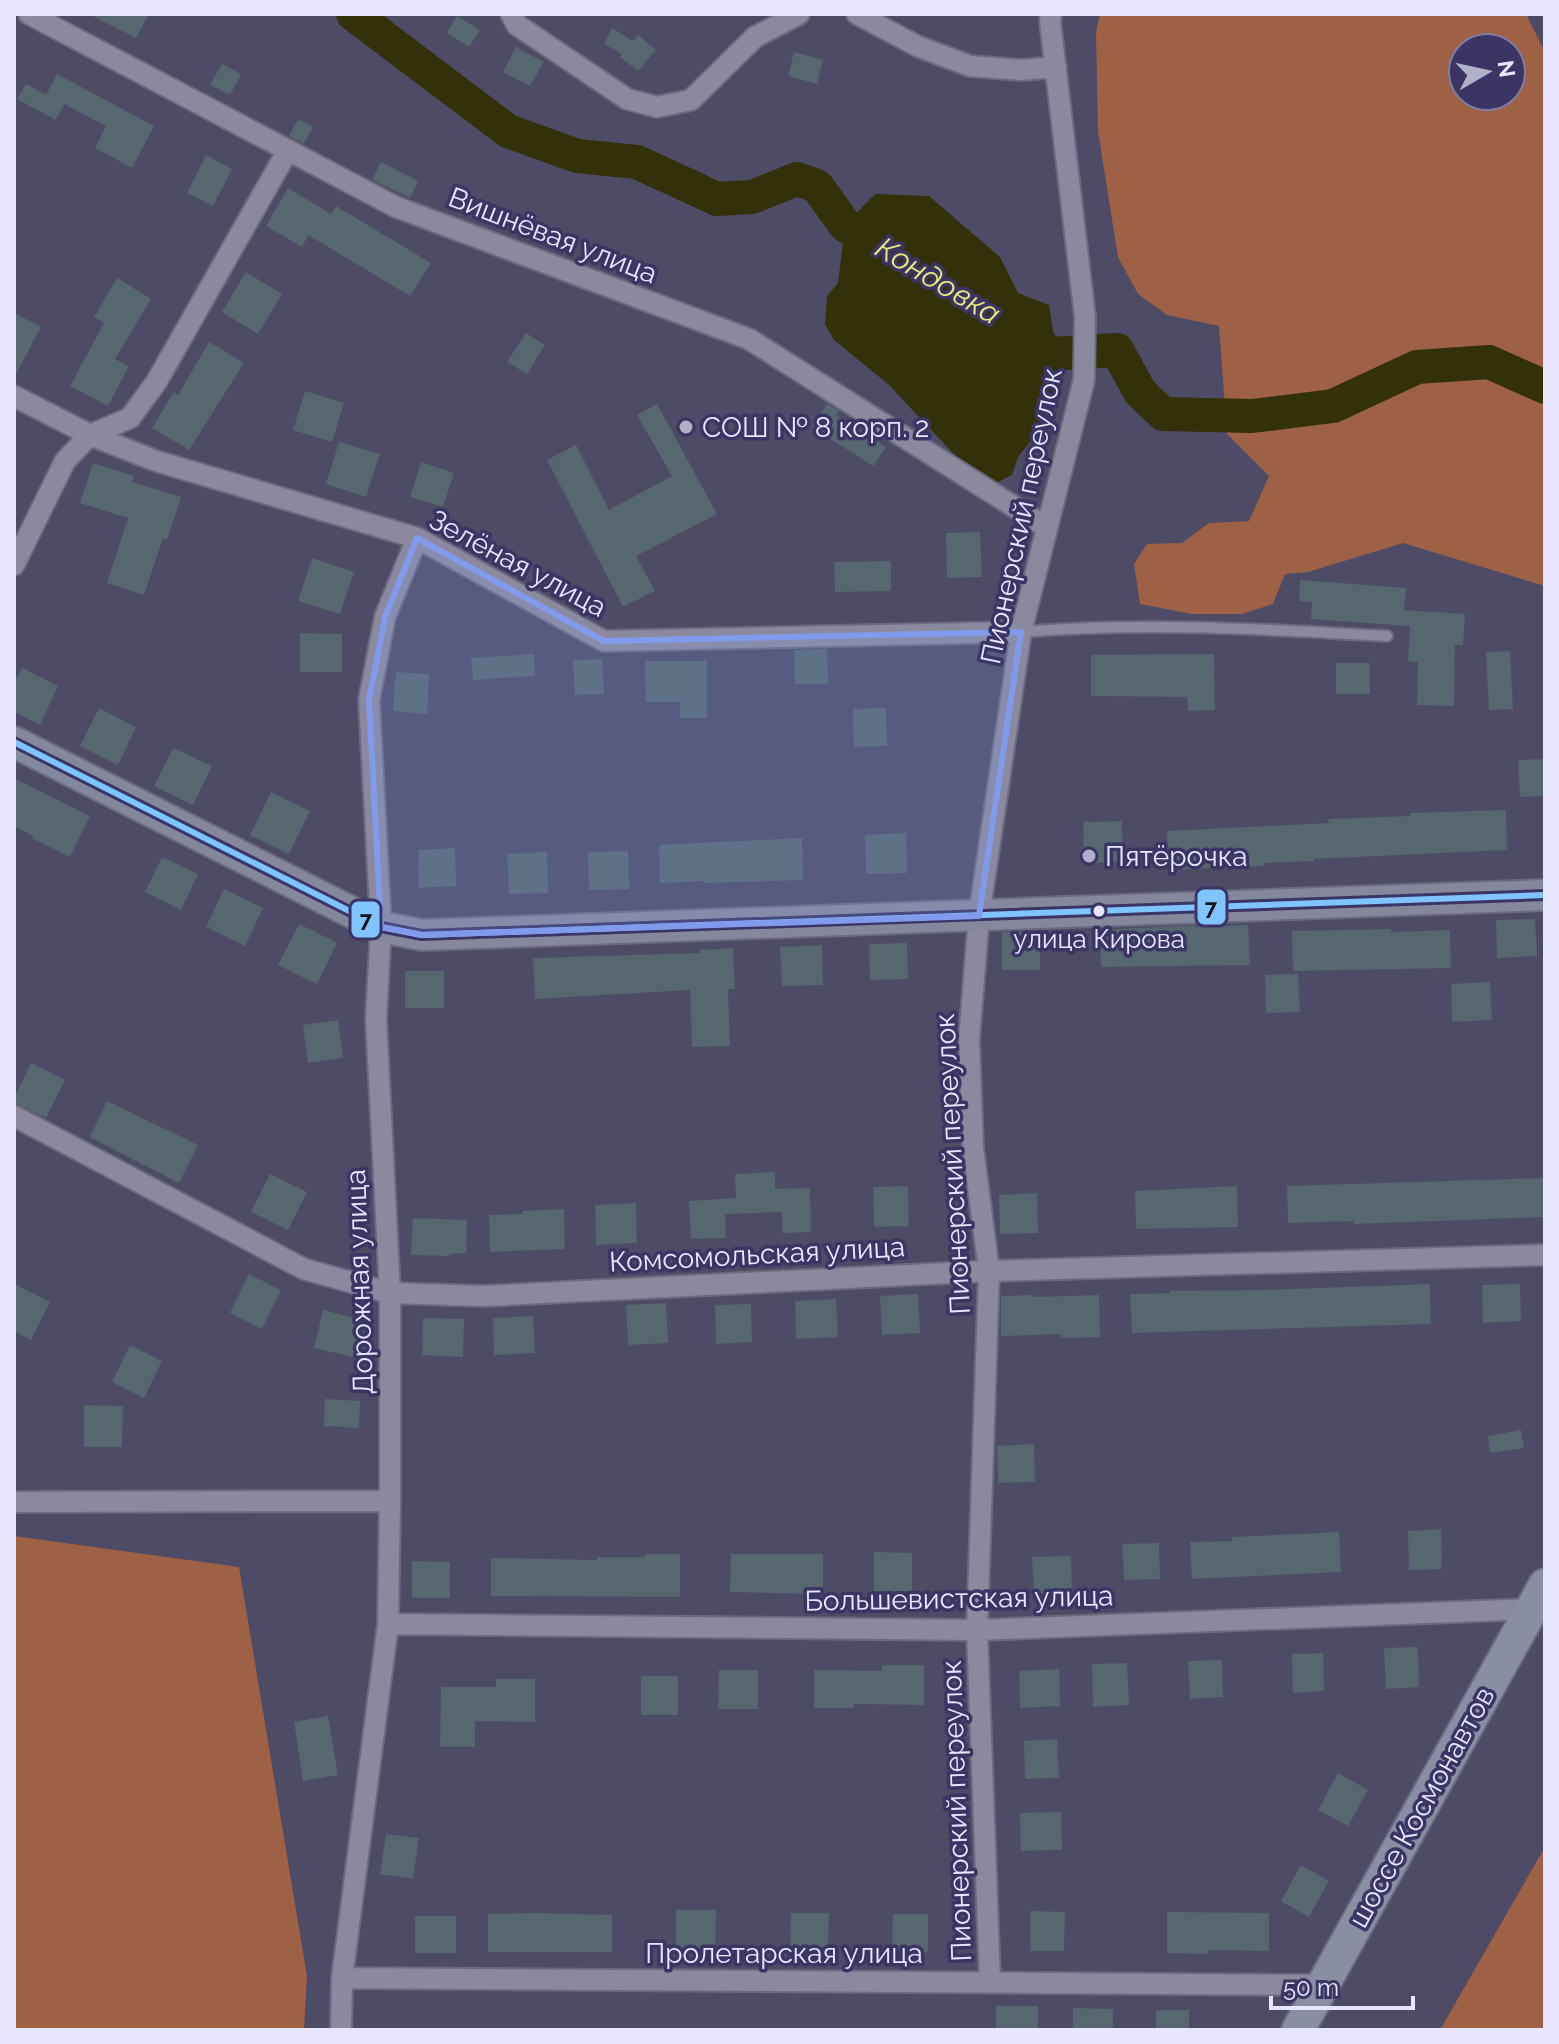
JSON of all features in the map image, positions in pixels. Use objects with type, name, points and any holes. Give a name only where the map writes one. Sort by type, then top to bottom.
[{"type":"main road","name":"шоссе Космонавтов","points":[[1298,2030],[1538,1597]]},
{"type":"street","name":"Вишнёвая улица","points":[[29,14],[396,207],[749,339],[1046,527]]},
{"type":"street","points":[[511,14],[517,25],[627,99],[657,107],[691,100],[755,37],[799,14]]},
{"type":"street","points":[[857,14],[917,46],[970,66],[1021,70],[1056,67]]},
{"type":"street","name":"Пионерский переулок","points":[[990,1982],[977,1630],[989,1271],[973,1148],[969,1040],[979,916],[1021,632],[1084,380],[1085,317],[1051,17]]},
{"type":"street","points":[[14,565],[65,461],[90,435],[130,418],[157,381],[288,150]]},
{"type":"street","name":"Зелёная улица","points":[[14,396],[90,435],[156,461],[417,538],[604,641],[1021,632]]},
{"type":"street","name":"Дорожная улица","points":[[341,2030],[342,1978],[388,1624],[390,1293],[376,1019],[381,927],[369,700],[385,617],[417,538]]},
{"type":"street","points":[[14,742],[381,927],[422,935],[1545,895]]},
{"type":"street","name":"Комсомольская улица","points":[[14,1116],[304,1269],[390,1293],[483,1296],[989,1271],[1545,1255]]},
{"type":"street","points":[[14,1502],[390,1501]]},
{"type":"street","name":"Большевистская улица","points":[[388,1624],[977,1630],[1538,1597]]},
{"type":"street","name":"Пролетарская улица","points":[[342,1978],[1322,1985]]},
{"type":"lane","points":[[1021,632],[1067,628],[1261,628],[1387,636]]},
{"type":"highlighted area","points":[[417,538],[604,641],[1021,632],[979,916],[422,935],[381,927],[369,700],[385,617]]},
{"type":"shaded area","points":[[1100,14],[1526,14],[1545,52],[1545,586],[1403,543],[1308,572],[1285,574],[1273,604],[1242,614],[1192,614],[1140,604],[1134,564],[1147,544],[1182,543],[1209,523],[1249,521],[1269,476],[1227,434],[1219,326],[1167,315],[1138,294],[1118,257],[1098,131],[1096,33]]},
{"type":"shaded area","points":[[14,1536],[239,1567],[307,1976],[304,2030],[14,2030]]},
{"type":"shaded area","points":[[1545,1847],[1545,2030],[1440,2030]]},
{"type":"water","points":[[875,194],[929,196],[1000,257],[1018,293],[1049,305],[1055,343],[1052,354],[1055,383],[1039,431],[1018,457],[1012,475],[994,484],[981,483],[888,384],[834,340],[825,324],[827,296],[838,283],[845,225]]},
{"type":"building","points":[[89,14],[149,14],[136,38]]},
{"type":"building","points":[[457,16],[480,30],[469,47],[447,33]]},
{"type":"building","points":[[612,28],[633,41],[638,35],[656,50],[638,71],[620,57],[622,54],[604,44]]},
{"type":"building","points":[[516,47],[544,62],[530,86],[503,72]]},
{"type":"building","points":[[794,52],[823,60],[817,84],[788,76]]},
{"type":"building","points":[[222,64],[241,74],[230,95],[210,85]]},
{"type":"building","points":[[57,74],[154,126],[132,168],[95,148],[106,126],[64,104],[56,120],[17,99],[26,84],[46,95]]},
{"type":"building","points":[[298,119],[313,127],[304,144],[289,136]]},
{"type":"building","points":[[206,155],[232,169],[213,206],[187,193]]},
{"type":"building","points":[[381,162],[418,181],[410,198],[372,180]]},
{"type":"building","points":[[288,188],[331,214],[336,206],[431,263],[410,296],[308,235],[302,247],[266,226]]},
{"type":"building","points":[[246,272],[282,294],[258,334],[222,312]]},
{"type":"building","points":[[117,278],[151,299],[115,359],[129,366],[108,406],[70,386],[104,323],[94,317]]},
{"type":"building","points":[[14,313],[41,327],[14,378]]},
{"type":"building","points":[[526,333],[545,345],[527,374],[507,362]]},
{"type":"building","points":[[209,342],[244,363],[189,450],[152,428],[174,392],[178,395]]},
{"type":"building","points":[[305,391],[344,403],[332,442],[293,430]]},
{"type":"building","points":[[657,404],[717,514],[636,556],[655,591],[623,607],[547,460],[576,445],[609,510],[672,476],[637,415]]},
{"type":"building","points":[[827,404],[839,411],[836,415],[886,447],[873,466],[812,427]]},
{"type":"building","points":[[339,442],[380,454],[366,497],[326,484]]},
{"type":"building","points":[[421,462],[454,473],[443,507],[410,497]]},
{"type":"building","points":[[93,463],[134,476],[132,482],[181,497],[144,595],[107,583],[128,518],[80,503]]},
{"type":"building","points":[[980,532],[982,577],[947,578],[946,533]]},
{"type":"building","points":[[312,558],[354,572],[340,614],[298,601]]},
{"type":"building","points":[[891,561],[891,591],[835,592],[834,562]]},
{"type":"building","points":[[1300,580],[1406,588],[1404,610],[1465,614],[1463,645],[1455,645],[1454,706],[1417,705],[1418,662],[1408,661],[1410,626],[1311,619],[1312,602],[1299,601]]},
{"type":"building","points":[[300,633],[342,634],[342,672],[300,672]]},
{"type":"building","points":[[827,649],[828,684],[795,684],[794,650]]},
{"type":"building","points":[[1510,651],[1513,709],[1489,710],[1486,652]]},
{"type":"building","points":[[534,654],[535,676],[473,680],[471,658]]},
{"type":"building","points":[[1214,654],[1215,710],[1188,711],[1187,697],[1091,696],[1091,655]]},
{"type":"building","points":[[602,659],[604,694],[575,695],[573,660]]},
{"type":"building","points":[[645,661],[707,661],[707,718],[680,718],[680,702],[646,702]]},
{"type":"building","points":[[1336,663],[1370,663],[1370,694],[1336,694]]},
{"type":"building","points":[[22,668],[58,686],[40,725],[14,712],[14,684]]},
{"type":"building","points":[[396,672],[429,674],[427,714],[393,711]]},
{"type":"building","points":[[99,708],[136,727],[118,765],[80,746]]},
{"type":"building","points":[[886,708],[887,746],[854,747],[853,709]]},
{"type":"building","points":[[173,748],[212,766],[193,805],[154,786]]},
{"type":"building","points":[[1545,759],[1545,796],[1520,797],[1518,760]]},
{"type":"building","points":[[14,778],[90,816],[70,857],[14,826]]},
{"type":"building","points":[[271,792],[310,811],[289,854],[250,835]]},
{"type":"building","points":[[1506,810],[1507,850],[1168,870],[1167,831],[1329,823],[1328,819],[1410,816],[1410,813]]},
{"type":"building","points":[[1122,821],[1123,862],[1084,863],[1083,822]]},
{"type":"building","points":[[906,833],[907,873],[866,874],[865,835]]},
{"type":"building","points":[[802,838],[803,880],[660,883],[659,845]]},
{"type":"building","points":[[455,848],[456,886],[419,888],[418,850]]},
{"type":"building","points":[[628,851],[629,889],[589,890],[588,852]]},
{"type":"building","points":[[547,852],[548,893],[509,894],[507,854]]},
{"type":"building","points":[[162,857],[198,874],[181,910],[145,892]]},
{"type":"building","points":[[224,889],[263,908],[245,946],[206,927]]},
{"type":"building","points":[[1535,919],[1537,956],[1497,958],[1496,920]]},
{"type":"building","points":[[299,924],[337,943],[317,984],[278,965]]},
{"type":"building","points":[[1248,925],[1250,965],[1101,967],[1100,930]]},
{"type":"building","points":[[1391,929],[1391,932],[1450,930],[1451,968],[1293,971],[1292,931]]},
{"type":"building","points":[[1040,931],[1040,970],[1002,970],[1002,932]]},
{"type":"building","points":[[907,943],[908,979],[870,980],[869,944]]},
{"type":"building","points":[[822,945],[823,985],[782,986],[780,947]]},
{"type":"building","points":[[733,948],[735,989],[728,989],[730,1046],[692,1047],[690,990],[535,999],[533,958],[700,953],[700,950]]},
{"type":"building","points":[[405,971],[444,971],[444,1008],[405,1008]]},
{"type":"building","points":[[1298,974],[1300,1012],[1266,1013],[1265,975]]},
{"type":"building","points":[[1490,982],[1492,1020],[1452,1022],[1451,984]]},
{"type":"building","points":[[338,1020],[343,1058],[308,1063],[303,1025]]},
{"type":"building","points":[[31,1063],[65,1080],[46,1118],[14,1103]]},
{"type":"building","points":[[107,1101],[198,1145],[179,1183],[90,1137]]},
{"type":"building","points":[[775,1172],[775,1189],[810,1188],[811,1232],[782,1233],[782,1212],[725,1214],[726,1238],[691,1239],[689,1201],[736,1198],[735,1174]]},
{"type":"building","points":[[270,1174],[307,1192],[288,1230],[251,1212]]},
{"type":"building","points":[[1545,1178],[1545,1217],[1354,1224],[1354,1221],[1288,1223],[1287,1186]]},
{"type":"building","points":[[908,1186],[909,1226],[874,1227],[873,1187]]},
{"type":"building","points":[[1237,1186],[1238,1227],[1136,1229],[1135,1191]]},
{"type":"building","points":[[1037,1193],[1038,1233],[1000,1234],[999,1195]]},
{"type":"building","points":[[636,1203],[637,1243],[596,1245],[595,1205]]},
{"type":"building","points":[[564,1209],[565,1249],[490,1252],[489,1215]]},
{"type":"building","points":[[413,1218],[467,1220],[466,1253],[411,1255]]},
{"type":"building","points":[[249,1274],[281,1290],[262,1329],[230,1313]]},
{"type":"building","points":[[14,1284],[50,1302],[31,1340],[14,1331]]},
{"type":"building","points":[[1430,1284],[1431,1324],[1132,1333],[1130,1294]]},
{"type":"building","points":[[1520,1284],[1521,1321],[1483,1323],[1482,1285]]},
{"type":"building","points":[[918,1294],[920,1333],[882,1335],[880,1296]]},
{"type":"building","points":[[1099,1295],[1100,1337],[1061,1338],[1061,1334],[1001,1336],[1001,1296]]},
{"type":"building","points":[[836,1299],[838,1337],[796,1339],[795,1301]]},
{"type":"building","points":[[666,1303],[668,1343],[628,1345],[626,1305]]},
{"type":"building","points":[[751,1304],[752,1342],[716,1344],[715,1305]]},
{"type":"building","points":[[323,1310],[362,1320],[353,1357],[314,1348]]},
{"type":"building","points":[[533,1316],[535,1353],[494,1355],[493,1318]]},
{"type":"building","points":[[423,1318],[464,1319],[463,1357],[422,1355]]},
{"type":"building","points":[[130,1345],[162,1361],[144,1398],[112,1382]]},
{"type":"building","points":[[325,1399],[360,1401],[359,1428],[324,1426]]},
{"type":"building","points":[[84,1405],[123,1406],[122,1447],[84,1447]]},
{"type":"building","points":[[1521,1430],[1524,1448],[1490,1453],[1488,1436]]},
{"type":"building","points":[[1034,1444],[1035,1482],[998,1483],[997,1446]]},
{"type":"building","points":[[1441,1529],[1442,1569],[1409,1570],[1408,1531]]},
{"type":"building","points":[[1339,1532],[1341,1572],[1192,1579],[1190,1542]]},
{"type":"building","points":[[1159,1543],[1160,1579],[1124,1580],[1122,1544]]},
{"type":"building","points":[[874,1552],[912,1553],[912,1591],[874,1591]]},
{"type":"building","points":[[645,1554],[680,1554],[680,1597],[491,1596],[491,1558],[597,1560],[597,1557],[645,1557]]},
{"type":"building","points":[[731,1554],[823,1554],[823,1594],[730,1592]]},
{"type":"building","points":[[1071,1556],[1072,1595],[1034,1596],[1032,1557]]},
{"type":"building","points":[[412,1561],[450,1562],[450,1598],[412,1598]]},
{"type":"building","points":[[1418,1647],[1419,1687],[1386,1689],[1384,1648]]},
{"type":"building","points":[[1323,1653],[1324,1691],[1293,1693],[1292,1654]]},
{"type":"building","points":[[1222,1660],[1223,1697],[1190,1699],[1188,1661]]},
{"type":"building","points":[[1127,1663],[1129,1705],[1093,1707],[1092,1664]]},
{"type":"building","points":[[882,1665],[924,1665],[924,1705],[854,1704],[854,1708],[814,1708],[814,1670],[882,1671]]},
{"type":"building","points":[[1059,1669],[1060,1706],[1020,1708],[1019,1671]]},
{"type":"building","points":[[719,1670],[758,1670],[758,1709],[718,1709]]},
{"type":"building","points":[[641,1676],[678,1676],[678,1715],[641,1715]]},
{"type":"building","points":[[496,1679],[535,1679],[535,1722],[475,1721],[475,1747],[440,1747],[441,1687],[496,1687]]},
{"type":"building","points":[[328,1716],[338,1775],[303,1781],[294,1722]]},
{"type":"building","points":[[1057,1739],[1059,1778],[1025,1779],[1024,1741]]},
{"type":"building","points":[[1338,1773],[1368,1790],[1348,1826],[1318,1810]]},
{"type":"building","points":[[1061,1812],[1062,1850],[1021,1851],[1020,1813]]},
{"type":"building","points":[[386,1834],[419,1838],[413,1879],[380,1874]]},
{"type":"building","points":[[1301,1865],[1329,1881],[1309,1917],[1281,1901]]},
{"type":"building","points":[[676,1910],[716,1910],[715,1953],[676,1952]]},
{"type":"building","points":[[1030,1911],[1065,1912],[1064,1951],[1030,1951]]},
{"type":"building","points":[[1167,1912],[1269,1913],[1269,1951],[1167,1953]]},
{"type":"building","points":[[791,1913],[829,1913],[828,1952],[790,1952]]},
{"type":"building","points":[[488,1914],[612,1915],[612,1952],[488,1952]]},
{"type":"building","points":[[893,1914],[928,1914],[928,1952],[892,1952]]},
{"type":"building","points":[[415,1916],[456,1916],[456,1953],[415,1953]]},
{"type":"building","points":[[996,2006],[1038,2006],[1038,2030],[996,2030]]},
{"type":"building","points":[[1073,2008],[1113,2009],[1113,2030],[1073,2030]]},
{"type":"building","points":[[1156,2010],[1189,2010],[1189,2030],[1156,2030]]},
{"type":"waterway","name":"Кондовка","points":[[353,14],[508,131],[577,156],[637,162],[717,199],[752,197],[797,179],[817,186],[845,225],[884,248]]},
{"type":"waterway","name":"Кондовка","points":[[1015,328],[1052,354],[1117,350],[1140,392],[1163,414],[1252,416],[1333,406],[1417,367],[1489,362],[1545,387]]},
{"type":"transit line","name":"7","points":[[14,742],[381,927],[422,935],[1545,895]]},
{"type":"place","name":"СОШ № 8 корп. 2","points":[[686,427]]},
{"type":"place","name":"Пятёрочка","points":[[1089,856]]},
{"type":"place","name":"улица Кирова","points":[[1099,911]]}]
